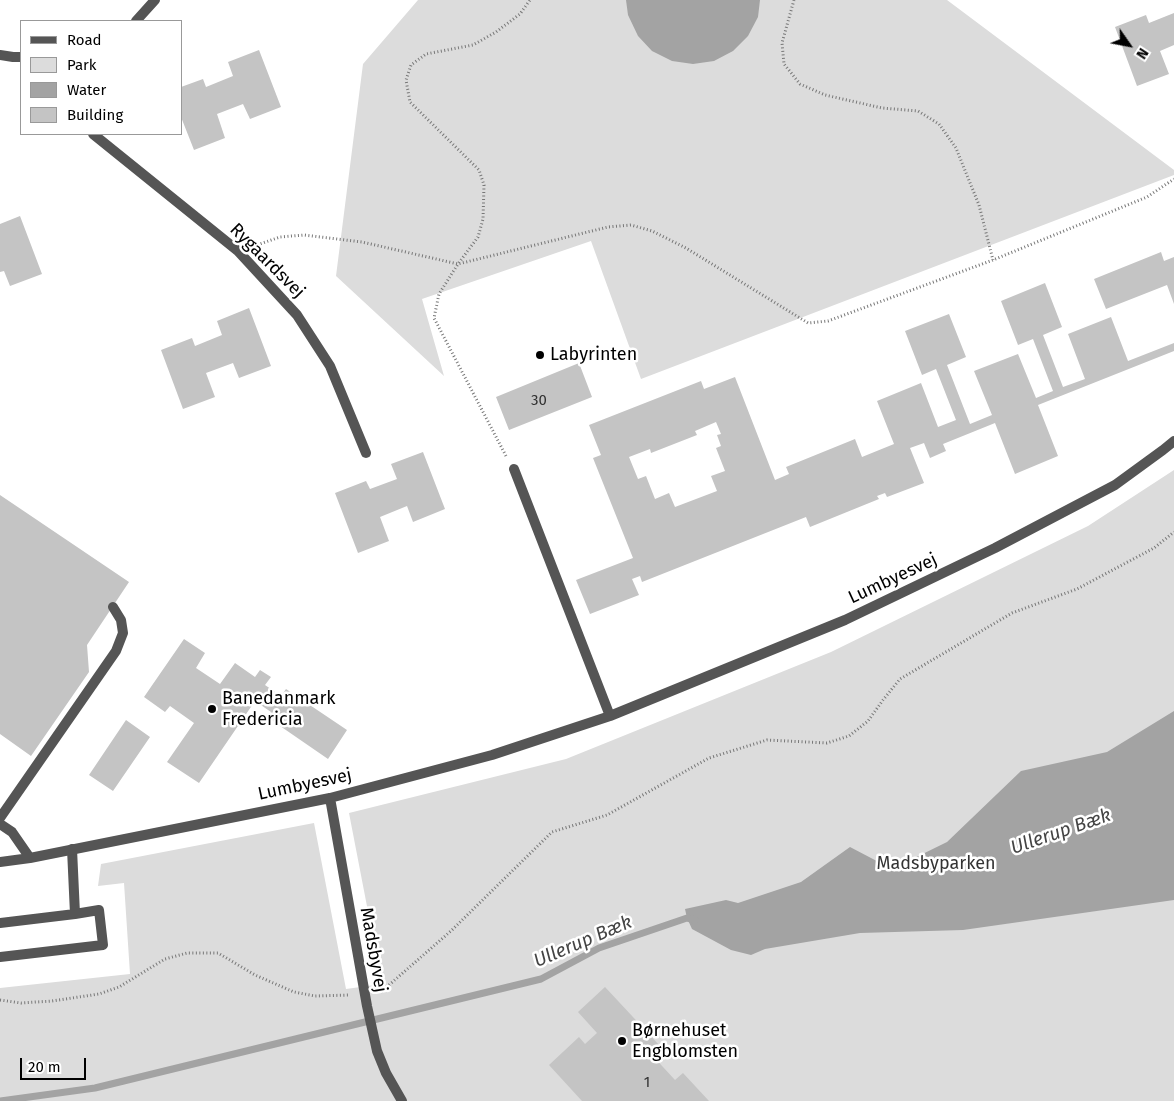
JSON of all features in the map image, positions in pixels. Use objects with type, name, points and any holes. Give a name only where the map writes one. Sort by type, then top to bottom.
[{"type":"street","points":[[137,20],[155,0]]},
{"type":"street","points":[[0,54],[20,57]]},
{"type":"street","name":"Rygaardsvej","points":[[94,135],[238,251],[297,315],[330,366],[366,453]]},
{"type":"street","name":"Lumbyesvej","points":[[0,862],[30,858],[330,798],[492,755],[610,716],[844,620],[995,548],[1115,485],[1174,440]]},
{"type":"street","points":[[514,470],[610,716]]},
{"type":"street","points":[[0,818],[116,652],[123,633],[121,620],[113,607]]},
{"type":"street","name":"Madsbyvej","points":[[330,798],[366,1006],[377,1051],[386,1073],[402,1101]]},
{"type":"street","points":[[0,824],[12,832],[30,858]]},
{"type":"street","points":[[72,849],[75,914]]},
{"type":"street","points":[[0,923],[99,910],[103,945],[0,957]]},
{"type":"path","points":[[514,470],[434,318],[439,294],[478,237],[483,219],[484,185],[479,170],[410,102],[406,80],[411,65],[426,54],[474,45],[496,32],[520,14],[530,0]]},
{"type":"path","points":[[794,0],[782,43],[784,64],[800,84],[825,95],[882,108],[918,111],[939,124],[956,148],[979,204],[994,260]]},
{"type":"path","points":[[238,251],[280,237],[304,235],[362,242],[458,264],[608,227],[630,225],[652,230],[686,248],[808,323],[828,321],[994,260],[1147,197],[1174,180]]},
{"type":"path","points":[[0,1000],[20,1003],[52,1001],[99,994],[119,987],[165,959],[187,953],[218,953],[255,975],[294,992],[315,996],[381,992],[452,930],[552,832],[607,815],[709,758],[767,740],[827,742],[849,736],[868,721],[882,700],[900,679],[1012,613],[1077,589],[1154,548],[1174,532]]},
{"type":"green space","points":[[418,0],[947,0],[1174,170],[1174,175],[641,379],[591,241],[422,299],[444,376],[336,276],[363,64]]},
{"type":"green space","name":"Madsbyparken","points":[[1174,470],[1174,1101],[0,1101],[0,988],[130,974],[124,883],[98,886],[101,864],[314,823],[346,989],[382,984],[349,813],[566,759],[831,652],[1088,526]]},
{"type":"water","points":[[626,0],[760,0],[758,17],[748,36],[733,51],[714,61],[693,64],[672,61],[652,51],[638,36],[628,15]]},
{"type":"water","points":[[1174,711],[1174,900],[963,930],[860,933],[765,949],[751,955],[731,950],[692,929],[687,918],[685,909],[726,900],[738,903],[801,882],[850,847],[892,869],[947,842],[1021,771],[1107,752]]},
{"type":"building","points":[[1174,13],[1174,45],[1160,51],[1169,74],[1137,86],[1115,27],[1146,15],[1149,23]]},
{"type":"building","points":[[259,50],[281,107],[250,119],[243,104],[217,114],[225,138],[194,150],[182,120],[182,87],[203,79],[206,87],[233,76],[228,62]]},
{"type":"building","points":[[20,216],[42,274],[10,286],[4,271],[0,272],[0,224]]},
{"type":"building","points":[[1161,252],[1164,261],[1174,257],[1174,304],[1167,285],[1106,309],[1094,279]]},
{"type":"building","points":[[1045,283],[1062,327],[1043,335],[1063,387],[1085,379],[1068,334],[1111,317],[1128,361],[1174,343],[1174,351],[1038,405],[1058,456],[1015,474],[995,423],[943,444],[946,451],[930,458],[924,443],[910,448],[924,483],[887,497],[885,493],[877,496],[879,499],[810,527],[806,517],[642,582],[640,576],[632,579],[639,595],[590,614],[576,580],[633,558],[593,458],[601,455],[589,425],[701,381],[704,389],[735,377],[775,480],[789,474],[786,467],[855,439],[862,457],[894,444],[877,401],[921,383],[938,427],[956,420],[936,369],[922,375],[905,331],[949,314],[966,357],[947,365],[970,424],[992,415],[974,371],[1018,354],[1036,398],[1053,391],[1033,339],[1018,345],[1001,301]],"holes":[[[716,422],[721,434],[717,435],[721,446],[716,448],[725,471],[711,476],[717,491],[675,507],[669,493],[655,499],[646,476],[638,479],[629,457],[650,449],[651,453],[697,435],[695,431]]]},
{"type":"building","points":[[249,308],[271,366],[239,378],[233,363],[206,373],[215,397],[183,409],[161,350],[192,338],[195,346],[222,335],[217,321]]},
{"type":"building","points":[[579,363],[592,397],[509,430],[496,397]]},
{"type":"building","points":[[423,452],[445,509],[413,522],[407,506],[380,517],[389,541],[358,553],[335,493],[366,481],[370,489],[397,479],[391,464]]},
{"type":"building","points":[[0,495],[129,582],[87,645],[89,672],[31,756],[0,734]]},
{"type":"building","name":"Banedanmark Fredericia","points":[[184,639],[205,653],[196,668],[220,684],[235,663],[255,677],[260,670],[271,677],[265,685],[281,696],[286,689],[347,730],[328,759],[267,717],[271,712],[255,701],[199,783],[167,762],[194,723],[170,706],[165,712],[144,697]]},
{"type":"building","points":[[126,720],[150,737],[113,791],[89,775]]},
{"type":"building","name":"Børnehuset Engblomsten","points":[[605,987],[660,1046],[651,1054],[675,1080],[683,1073],[709,1101],[582,1101],[549,1065],[579,1037],[585,1044],[597,1033],[578,1012]]},
{"type":"waterway","name":"Ullerup Bæk","points":[[0,1101],[95,1088],[541,979],[599,948],[687,918],[695,920]]},
{"type":"place","name":"Labyrinten","points":[[540,355]]},
{"type":"place","name":"Banedanmark Fredericia","points":[[212,709]]},
{"type":"place","name":"Børnehuset Engblomsten","points":[[622,1041]]}]
